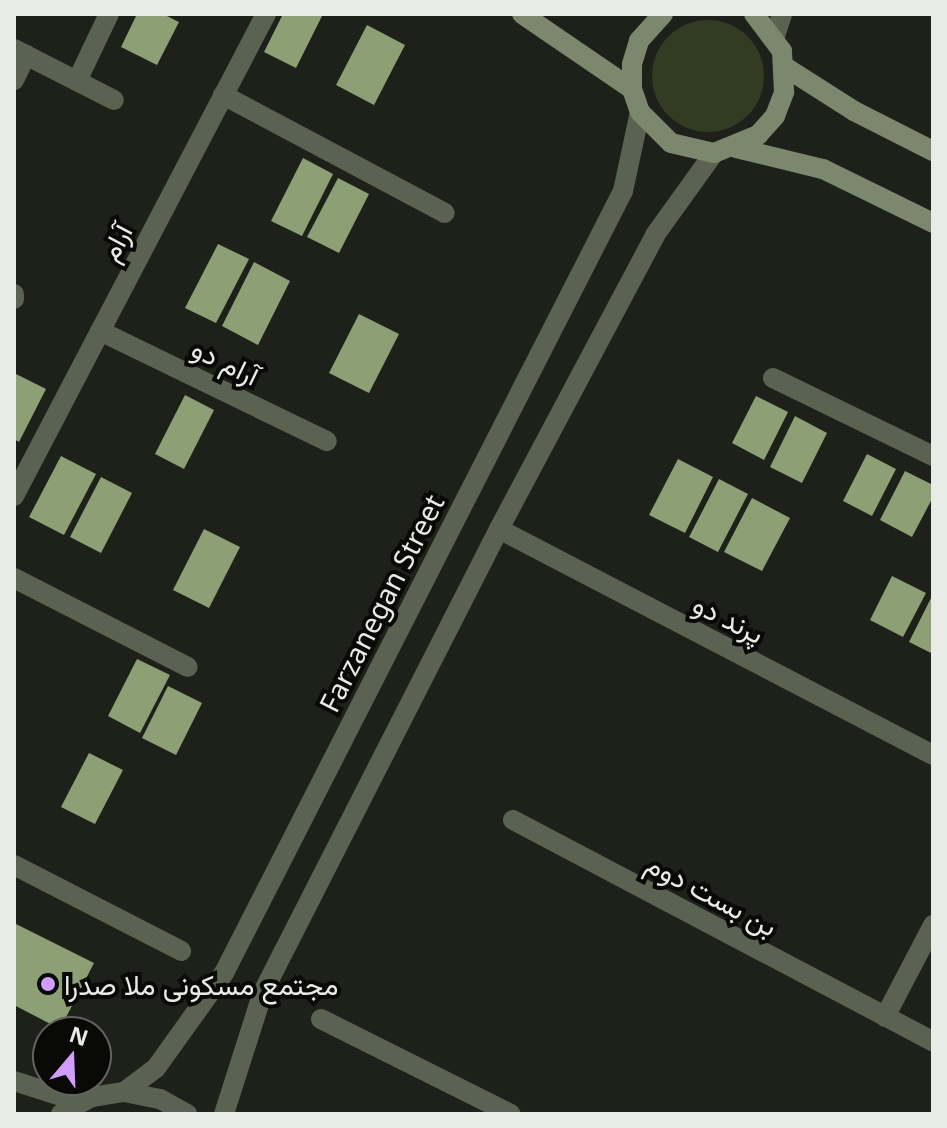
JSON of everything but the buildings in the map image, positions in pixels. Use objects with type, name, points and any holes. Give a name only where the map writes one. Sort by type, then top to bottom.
[{"type":"main road","points":[[522,14],[632,89]]},
{"type":"main road","points":[[663,14],[639,41],[632,89],[640,112],[671,143],[714,153],[736,148],[758,135],[775,116],[784,92],[785,67],[775,36],[754,14]]},
{"type":"main road","points":[[785,67],[854,111],[933,151]]},
{"type":"main road","points":[[736,148],[823,169],[933,223]]},
{"type":"street","points":[[77,81],[109,14]]},
{"type":"street","name":"آرام","points":[[14,496],[266,14]]},
{"type":"street","points":[[775,36],[782,14]]},
{"type":"street","points":[[14,80],[20,52],[114,100]]},
{"type":"street","points":[[223,95],[445,213]]},
{"type":"street","name":"Farzanegan Street","points":[[124,1092],[156,1068],[224,973],[623,191],[640,112]]},
{"type":"street","points":[[224,1114],[263,992],[499,529],[655,235],[714,153]]},
{"type":"street","name":"آرام دو","points":[[100,331],[327,441]]},
{"type":"street","points":[[773,378],[933,456]]},
{"type":"street","name":"پرند دو","points":[[499,529],[933,755]]},
{"type":"street","points":[[14,578],[188,667]]},
{"type":"street","name":"بن بست دوم","points":[[513,820],[933,1041]]},
{"type":"street","points":[[14,865],[181,951]]},
{"type":"street","points":[[885,1017],[933,925]]},
{"type":"street","points":[[321,1019],[511,1114]]},
{"type":"street","points":[[14,1081],[58,1095],[92,1097],[124,1092],[160,1099],[187,1114]]},
{"type":"street","points":[[61,1114],[92,1097]]},
{"type":"green space","points":[[708,20],[729,25],[747,37],[759,55],[764,76],[759,97],[747,115],[729,127],[708,132],[687,127],[669,115],[657,97],[652,76],[657,55],[669,37],[687,25]]},
{"type":"place","name":"مجتمع مسکونی ملا صدرا","points":[[48,984]]}]
